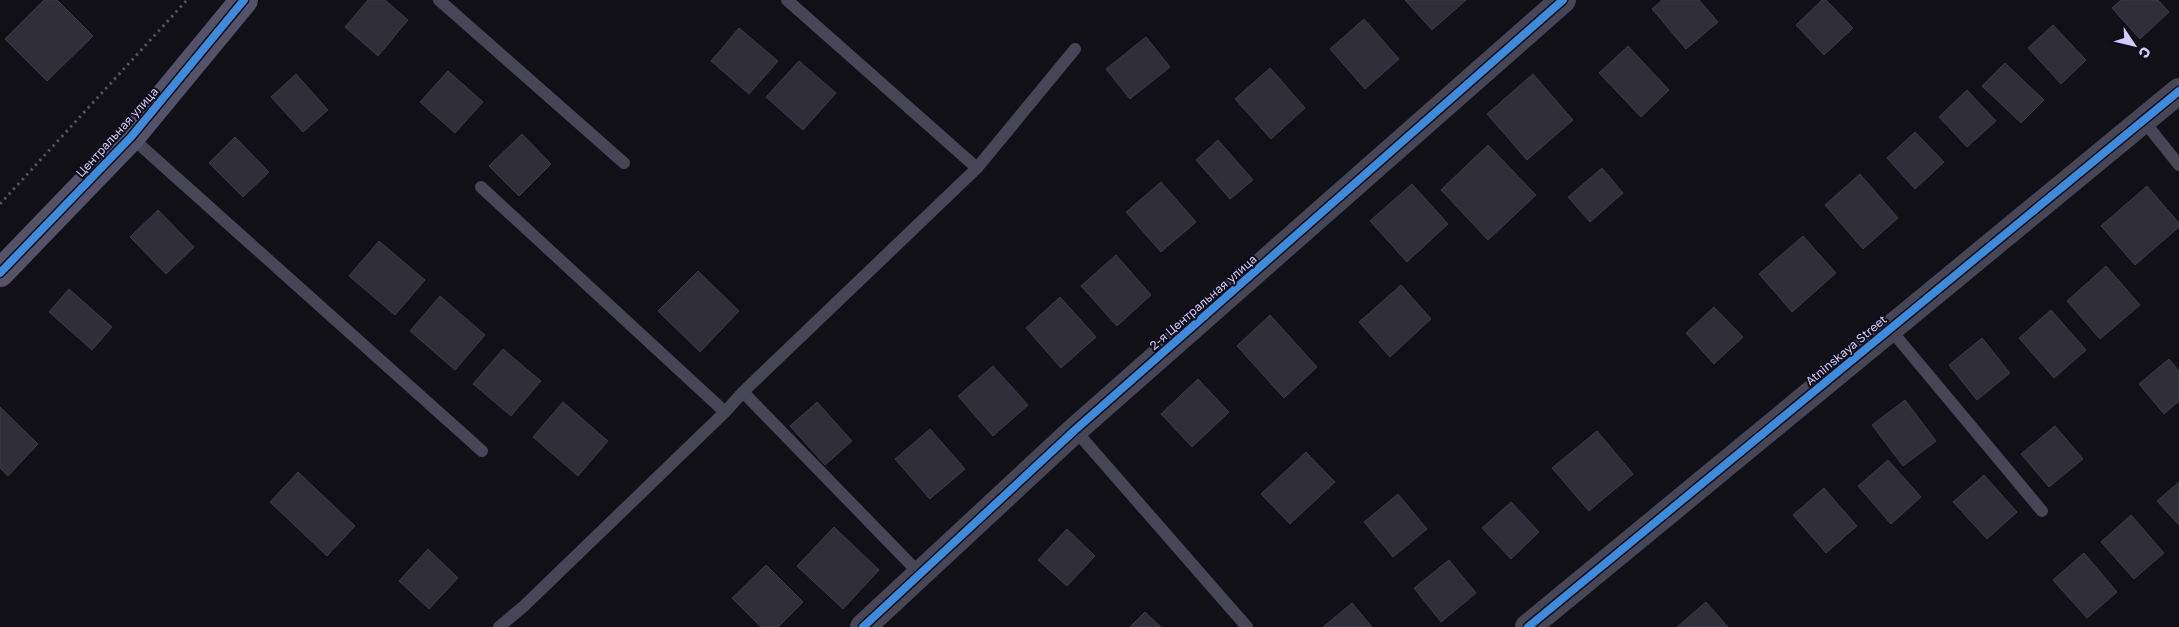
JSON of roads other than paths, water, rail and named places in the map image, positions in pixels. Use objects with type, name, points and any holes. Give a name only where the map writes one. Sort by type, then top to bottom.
[{"type":"street","name":"Центральная улица","points":[[0,273],[131,137],[244,0]]},
{"type":"street","name":"2-я Центральная улица","points":[[863,627],[1075,430],[1563,0]]},
{"type":"street","name":"Atninskaya Street","points":[[1528,627],[2179,91]]},
{"type":"lane","points":[[439,0],[624,163]]},
{"type":"lane","points":[[787,0],[977,168]]},
{"type":"lane","points":[[499,627],[524,606],[725,412],[743,392],[977,168],[1075,49]]},
{"type":"lane","points":[[2143,120],[2179,164]]},
{"type":"lane","points":[[131,137],[482,451]]},
{"type":"lane","points":[[481,187],[725,412]]},
{"type":"lane","points":[[1890,329],[2042,511]]},
{"type":"lane","points":[[743,392],[920,574]]},
{"type":"lane","points":[[1075,430],[1247,627]]}]
